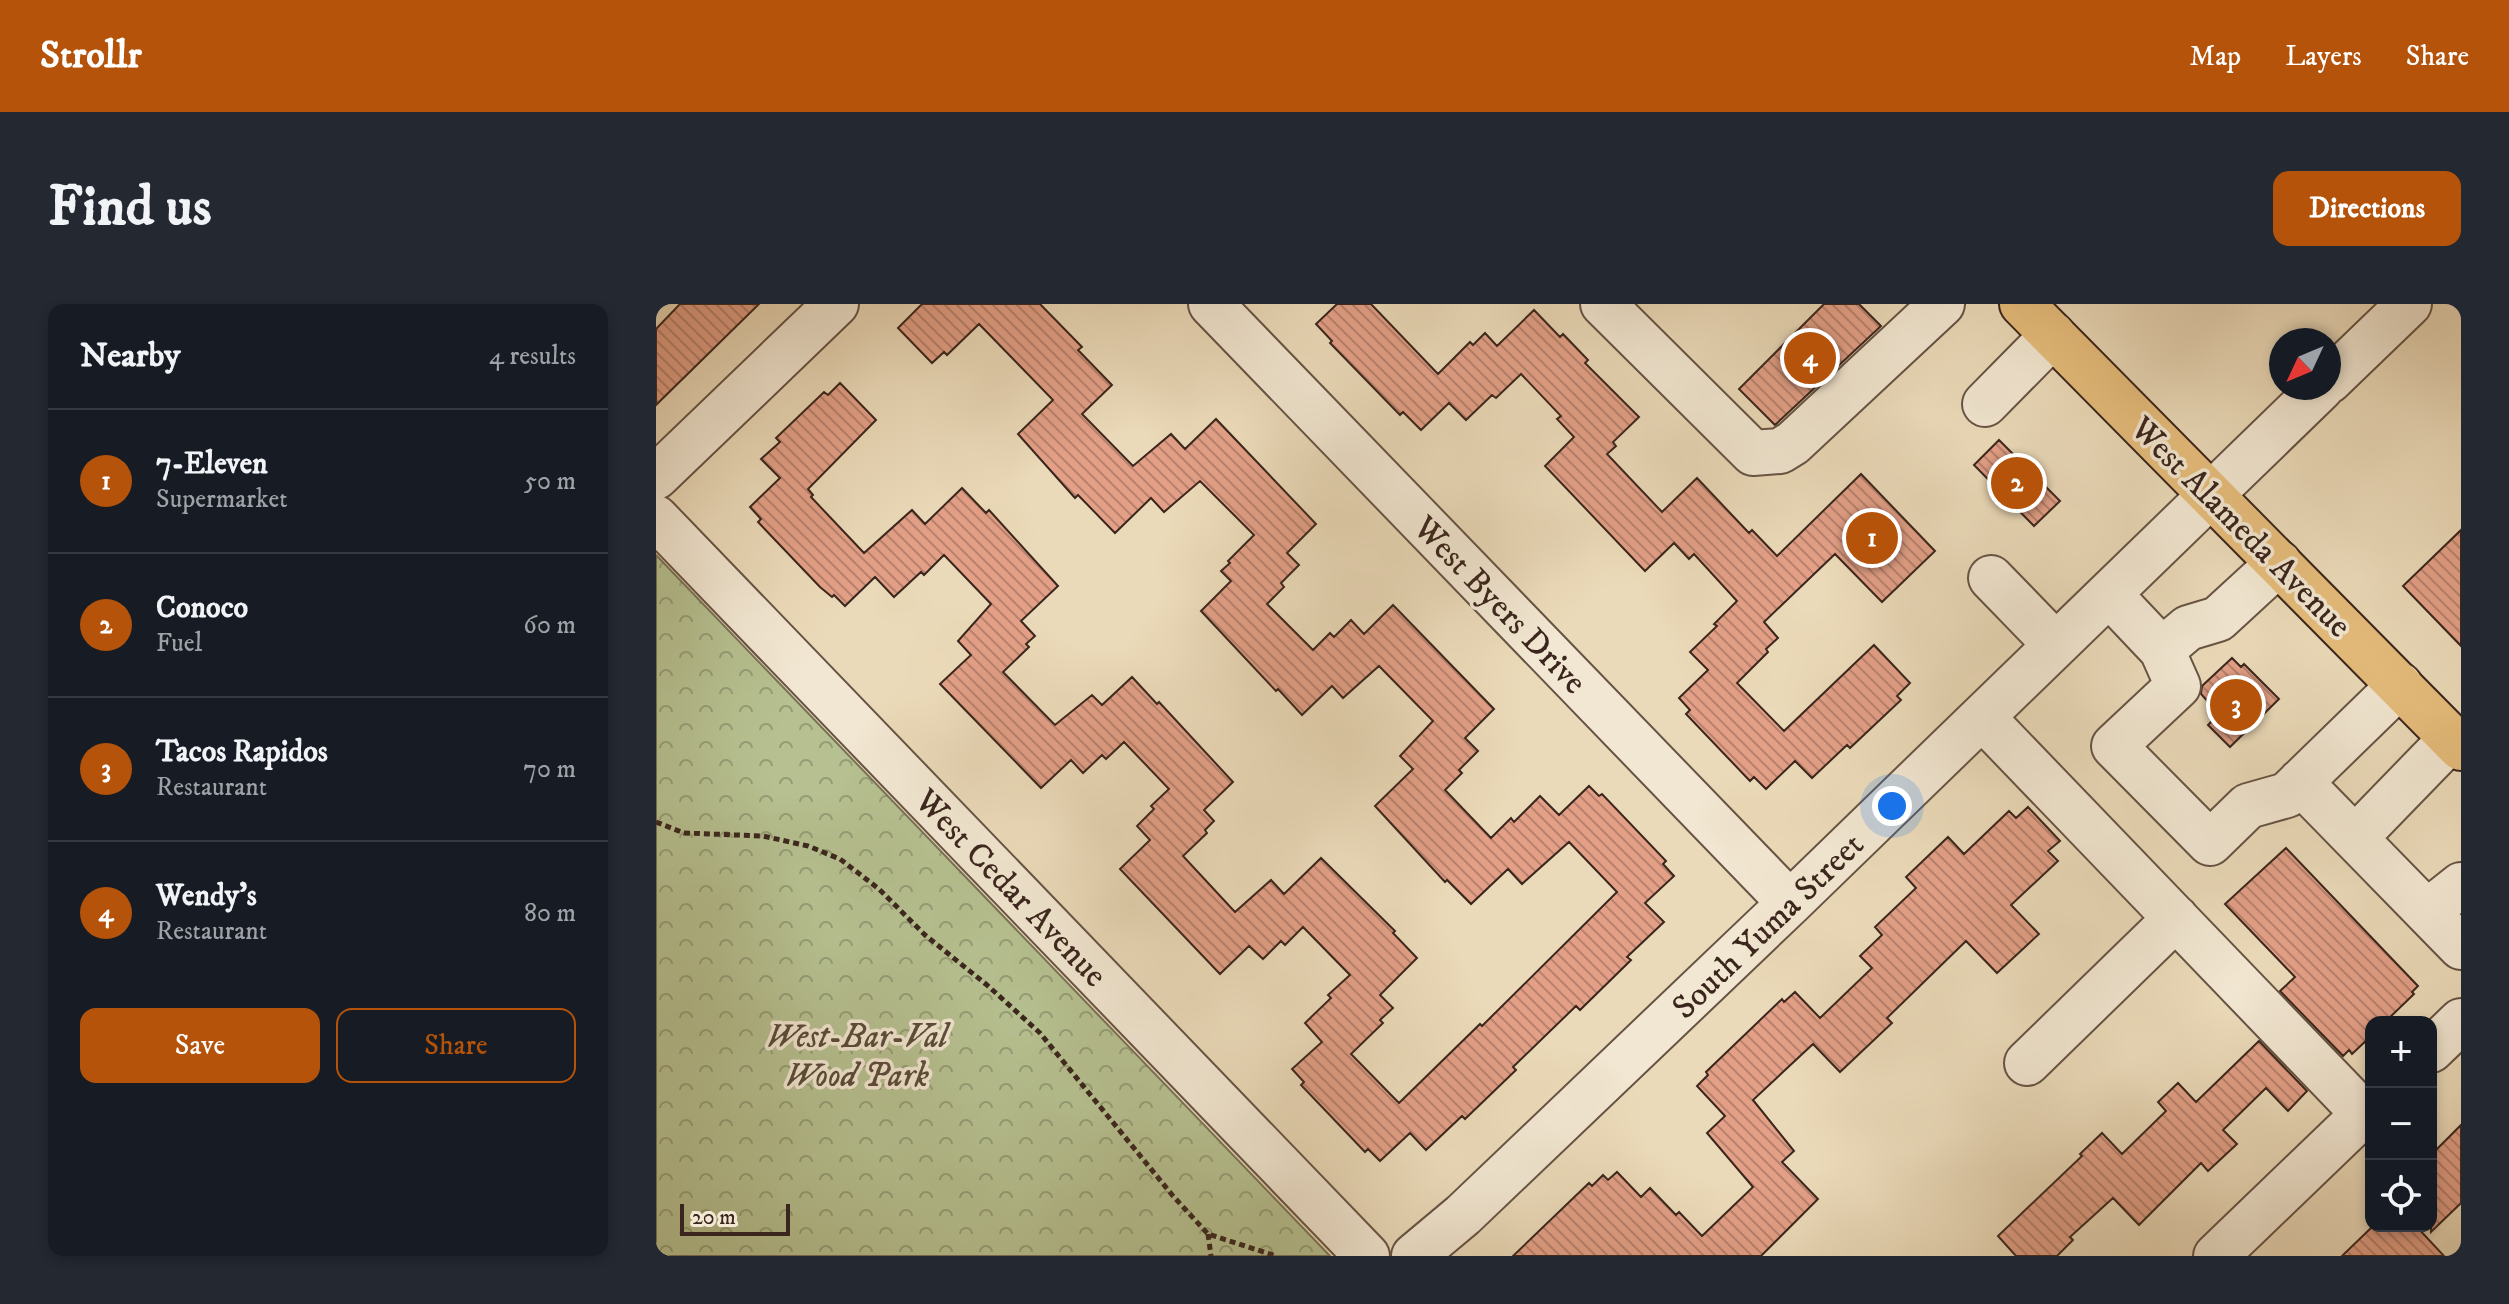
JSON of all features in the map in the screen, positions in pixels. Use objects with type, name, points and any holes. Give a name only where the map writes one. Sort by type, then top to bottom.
[{"type":"main road","name":"West Alameda Avenue","points":[[2022,304],[2456,743]]},
{"type":"street","points":[[656,477],[836,304]]},
{"type":"street","name":"West Byers Drive","points":[[1211,304],[1790,903]]},
{"type":"street","points":[[1603,304],[1753,453],[1780,451],[1793,443],[1942,304]]},
{"type":"street","points":[[2341,369],[2409,304]]},
{"type":"street","points":[[1985,404],[2053,335]]},
{"type":"street","name":"South Yuma Street","points":[[1414,1256],[1463,1215],[1790,903],[2309,400]]},
{"type":"street","name":"West Cedar Avenue","points":[[656,518],[1367,1256]]},
{"type":"street","points":[[2162,650],[2188,628],[2218,619],[2279,563]]},
{"type":"street","points":[[1991,578],[2056,645]]},
{"type":"street","points":[[2109,594],[2162,650],[2178,686],[2114,746],[2210,843],[2248,806],[2287,795],[2400,685]]},
{"type":"street","points":[[1982,717],[2365,1109]]},
{"type":"street","points":[[2355,838],[2456,743]]},
{"type":"street","points":[[2300,782],[2461,947]]},
{"type":"street","points":[[2427,912],[2461,885]]},
{"type":"street","points":[[2027,1063],[2176,918]]},
{"type":"street","points":[[2437,1044],[2461,1021]]},
{"type":"street","points":[[2216,1256],[2365,1113]]},
{"type":"path","points":[[656,822],[684,833],[763,836],[808,846],[840,859],[879,889],[925,935],[1040,1033],[1173,1196],[1208,1234],[1276,1256]]},
{"type":"path","points":[[1208,1234],[1211,1256]]},
{"type":"green space","name":"West-Bar-Val Wood Park","points":[[656,555],[1330,1256],[656,1256]]},
{"type":"building","points":[[680,304],[759,304],[656,405],[656,329]]},
{"type":"building","points":[[922,304],[1040,304],[1082,347],[1078,350],[1112,385],[1082,414],[1133,466],[1171,434],[1185,449],[1216,419],[1316,524],[1287,553],[1299,565],[1281,583],[1284,587],[1267,604],[1313,650],[1330,633],[1334,637],[1351,620],[1364,634],[1393,605],[1494,709],[1465,738],[1478,751],[1445,790],[1491,838],[1511,818],[1514,822],[1540,796],[1559,815],[1589,786],[1599,796],[1602,794],[1666,861],[1663,864],[1674,876],[1645,903],[1664,922],[1627,957],[1631,960],[1580,1010],[1576,1006],[1465,1119],[1462,1116],[1426,1150],[1410,1133],[1380,1161],[1368,1149],[1365,1152],[1301,1085],[1304,1082],[1292,1069],[1322,1042],[1305,1023],[1350,975],[1303,927],[1285,945],[1281,941],[1263,959],[1249,946],[1220,974],[1120,869],[1150,840],[1137,826],[1154,809],[1151,806],[1169,789],[1124,742],[1106,759],[1102,755],[1083,773],[1071,760],[1041,788],[940,684],[971,655],[958,641],[991,604],[944,555],[924,575],[921,572],[894,597],[875,577],[845,606],[820,587],[758,522],[761,519],[750,507],[780,478],[761,459],[780,442],[776,438],[824,392],[828,395],[840,383],[876,420],[808,489],[813,495],[811,497],[864,553],[912,510],[925,524],[962,488],[986,513],[989,510],[1058,586],[1021,621],[1035,636],[1026,644],[1029,647],[1003,672],[1055,725],[1092,695],[1102,705],[1132,677],[1157,704],[1159,702],[1233,782],[1204,810],[1214,821],[1205,830],[1207,833],[1183,856],[1235,912],[1271,880],[1284,894],[1321,858],[1395,931],[1393,933],[1417,958],[1380,995],[1393,1008],[1380,1020],[1383,1023],[1351,1054],[1399,1103],[1617,892],[1569,842],[1522,884],[1508,869],[1471,904],[1447,880],[1445,882],[1375,806],[1413,769],[1400,756],[1433,721],[1379,666],[1343,698],[1332,686],[1302,715],[1201,611],[1231,581],[1221,571],[1254,535],[1200,481],[1164,512],[1151,498],[1115,533],[1078,495],[1075,498],[1018,434],[1053,400],[979,324],[947,355],[944,352],[932,363],[898,328]]},
{"type":"building","points":[[1337,304],[1371,304],[1438,374],[1470,342],[1473,345],[1485,333],[1497,346],[1534,310],[1560,337],[1563,334],[1588,360],[1585,363],[1639,417],[1613,442],[1616,446],[1607,454],[1662,512],[1697,478],[1749,533],[1752,530],[1777,556],[1861,474],[1935,551],[1882,602],[1835,554],[1764,622],[1778,638],[1737,683],[1784,731],[1874,645],[1910,683],[1897,696],[1901,700],[1850,748],[1847,745],[1812,778],[1795,761],[1766,789],[1754,777],[1750,781],[1686,714],[1690,710],[1679,698],[1708,670],[1690,652],[1737,601],[1694,554],[1689,559],[1674,543],[1645,571],[1545,466],[1574,437],[1557,419],[1561,416],[1521,374],[1496,398],[1492,395],[1466,420],[1449,403],[1421,430],[1403,412],[1400,415],[1330,343],[1332,341],[1316,324]]},
{"type":"building","points":[[1824,304],[1859,304],[1881,326],[1775,425],[1739,389]]},
{"type":"building","points":[[1999,440],[2060,501],[2034,526],[1974,465]]},
{"type":"building","points":[[2461,530],[2461,646],[2403,586]]},
{"type":"building","points":[[2232,658],[2241,667],[2244,664],[2279,699],[2230,747],[2208,725],[2219,714],[2201,694],[2202,686]]},
{"type":"building","points":[[2028,807],[2060,841],[2048,851],[2058,861],[2011,905],[2039,934],[1997,973],[1966,941],[1887,1018],[1892,1023],[1840,1072],[1813,1044],[1753,1100],[1794,1151],[1782,1162],[1818,1199],[1761,1256],[1513,1256],[1589,1183],[1592,1186],[1603,1175],[1608,1180],[1617,1172],[1641,1197],[1650,1188],[1702,1236],[1753,1187],[1707,1133],[1725,1116],[1697,1086],[1708,1075],[1706,1072],[1782,999],[1784,1002],[1795,992],[1820,1018],[1872,968],[1860,956],[1882,935],[1875,927],[1916,888],[1906,877],[1948,837],[1964,854],[2009,811],[2016,818]]},
{"type":"building","points":[[2286,848],[2418,986],[2391,1016],[2365,1016],[2365,1042],[2352,1054],[2349,1050],[2343,1056],[2280,991],[2295,977],[2225,904]]},
{"type":"building","points":[[2259,1041],[2307,1091],[2288,1111],[2266,1088],[2223,1130],[2237,1144],[2208,1171],[2201,1163],[2139,1225],[2113,1198],[2070,1237],[2073,1240],[2057,1256],[2016,1256],[1998,1236],[2102,1133],[2122,1154],[2166,1111],[2158,1102],[2178,1083],[2196,1102]]},
{"type":"building","points":[[2461,1125],[2461,1203],[2437,1226],[2437,1160],[2437,1149]]},
{"type":"building","points":[[2367,1232],[2422,1232],[2444,1256],[2342,1256]]},
{"type":"place","name":"Wendy's","points":[[1810,358]]},
{"type":"place","name":"Conoco","points":[[2017,483]]},
{"type":"place","name":"7-Eleven","points":[[1872,538]]},
{"type":"place","name":"Tacos Rapidos","points":[[2236,705]]}]
